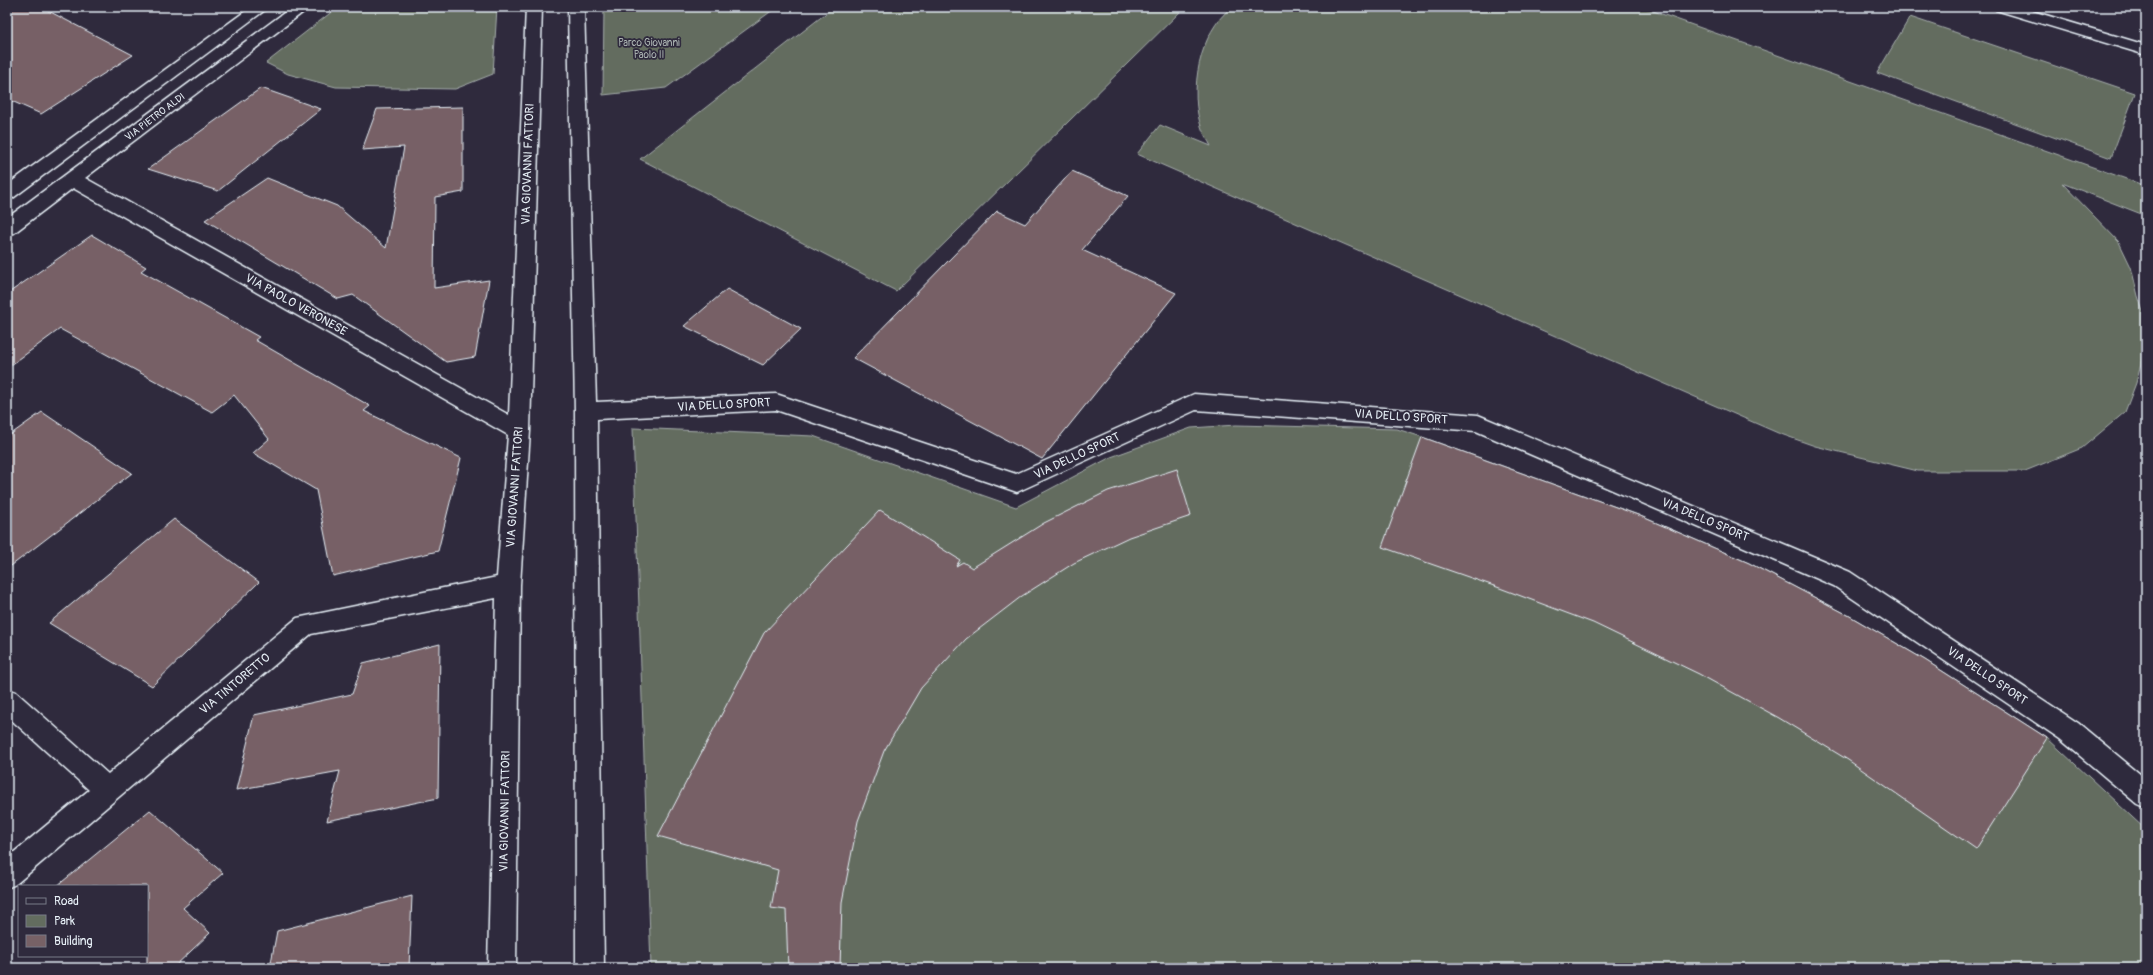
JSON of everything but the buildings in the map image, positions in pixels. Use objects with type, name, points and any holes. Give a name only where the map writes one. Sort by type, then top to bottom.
[{"type":"street","points":[[7,194],[261,7]]},
{"type":"street","name":"VIA PIETRO ALDI","points":[[7,228],[302,7]]},
{"type":"street","name":"VIA GIOVANNI FATTORI","points":[[502,968],[508,585],[519,431],[534,7]]},
{"type":"street","points":[[576,7],[586,411],[590,968]]},
{"type":"street","points":[[2002,7],[2146,50]]},
{"type":"street","name":"VIA PAOLO VERONESE","points":[[72,179],[519,431]]},
{"type":"street","name":"VIA DELLO SPORT","points":[[586,411],[776,402],[1017,483],[1194,402],[1478,423],[1842,579],[2069,731],[2146,795]]},
{"type":"street","name":"VIA TINTORETTO","points":[[7,875],[305,625],[508,585]]},
{"type":"street","points":[[7,700],[108,790]]},
{"type":"green space","points":[[338,7],[497,7],[493,74],[455,89],[336,87],[288,74],[266,63]]},
{"type":"green space","name":"Parco Giovanni Paolo II","points":[[604,7],[777,7],[666,88],[603,95]]},
{"type":"green space","points":[[834,7],[1185,7],[896,291],[640,159]]},
{"type":"green space","points":[[1232,7],[1642,7],[2146,186],[2146,210],[2144,215],[2062,183],[2119,242],[2131,267],[2146,321],[2146,343],[2136,383],[2125,412],[2082,448],[2025,471],[1918,471],[1815,446],[1778,433],[1137,154],[1160,125],[1211,146],[1203,131],[1198,114],[1196,98],[1199,64],[1211,31]]},
{"type":"green space","points":[[1910,17],[2135,93],[2111,158],[1877,73]]},
{"type":"green space","points":[[1236,425],[1397,429],[1422,437],[1638,515],[1749,563],[1848,615],[1925,660],[2047,738],[2146,830],[2146,968],[651,968],[633,428],[813,436],[1016,507],[1111,457],[1191,428]]}]
